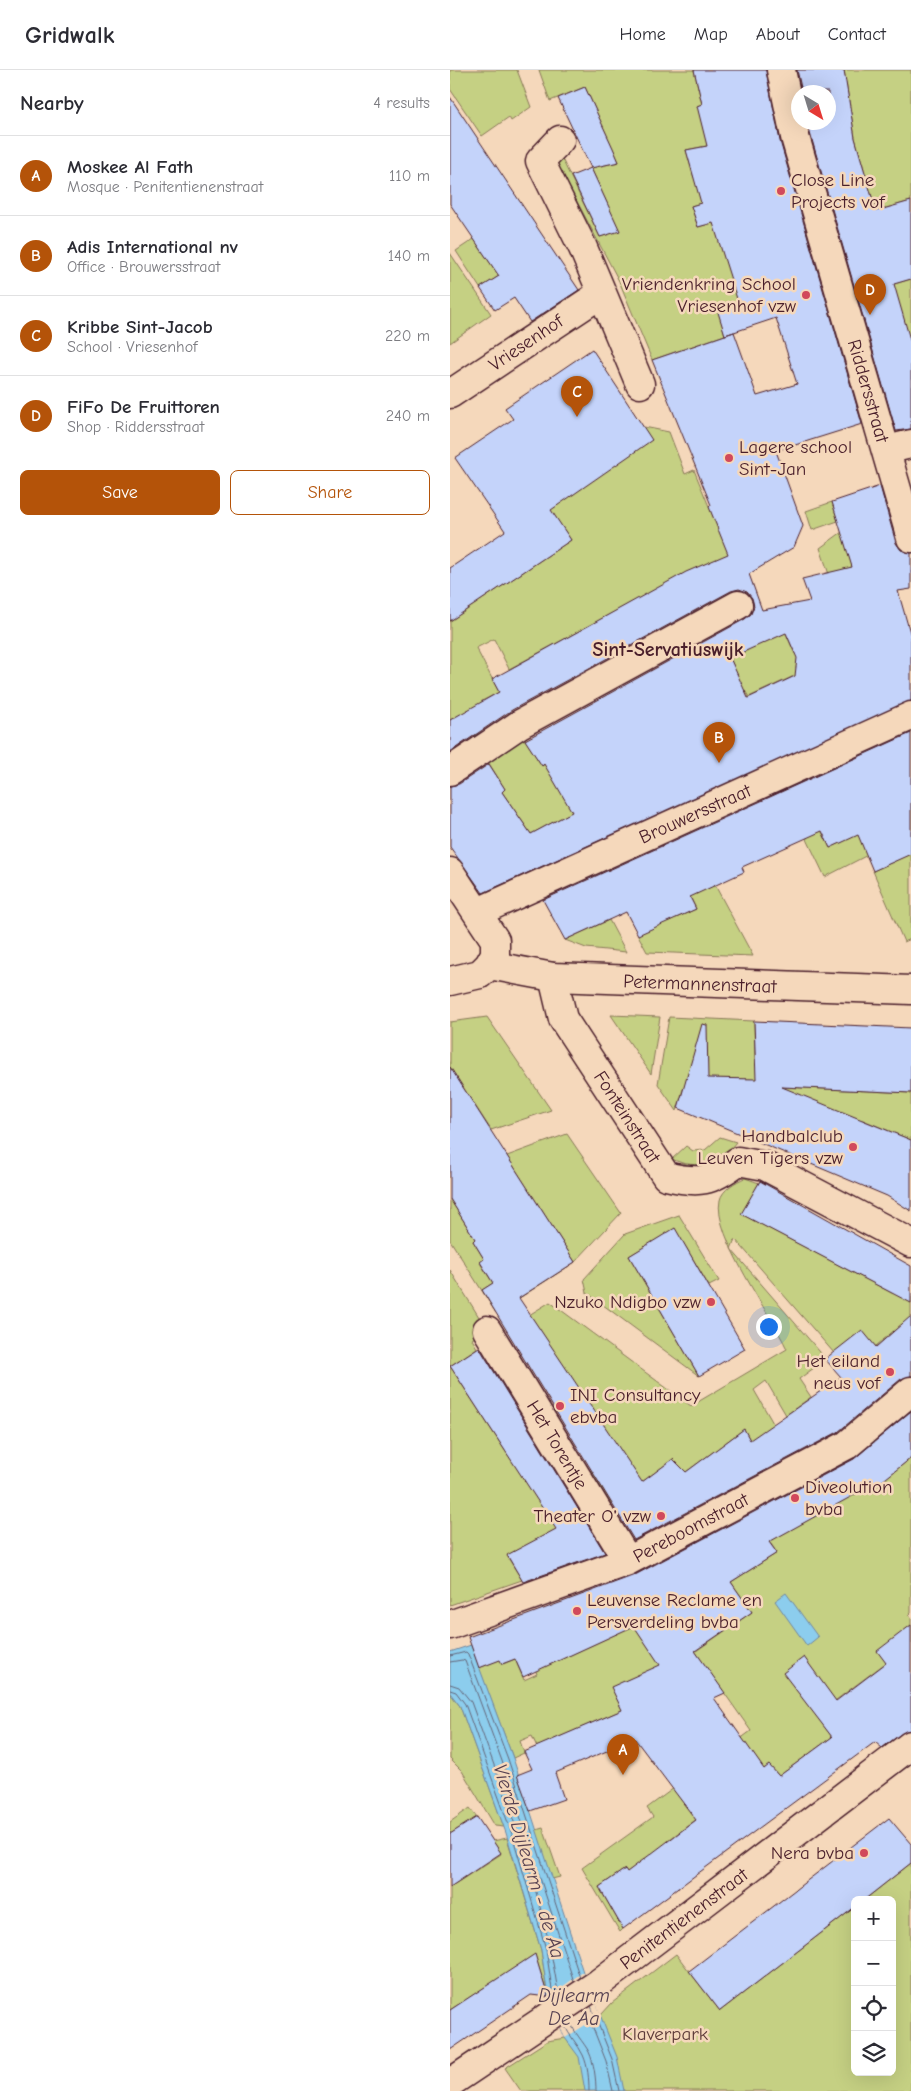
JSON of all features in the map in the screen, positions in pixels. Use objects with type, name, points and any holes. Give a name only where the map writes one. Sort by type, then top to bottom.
[{"type":"street","name":"Riddersstraat","points":[[781,70],[795,137],[898,447],[911,538]]},
{"type":"street","points":[[560,140],[540,161],[583,248],[640,384]]},
{"type":"street","name":"Vriesenhof","points":[[450,394],[602,293]]},
{"type":"street","points":[[450,771],[520,724],[738,605]]},
{"type":"street","name":"Brouwersstraat","points":[[478,912],[911,716]]},
{"type":"street","points":[[450,872],[495,940],[495,954],[489,965],[480,974],[450,981]]},
{"type":"street","name":"Petermannenstraat","points":[[489,965],[553,977],[911,990]]},
{"type":"street","name":"Fonteinstraat","points":[[553,977],[563,1019],[666,1176],[692,1182],[720,1175],[738,1161],[765,1166],[911,1243]]},
{"type":"street","name":"Het Torentje","points":[[487,1330],[628,1561]]},
{"type":"street","name":"Pereboomstraat","points":[[450,1625],[628,1561],[847,1445],[911,1391]]},
{"type":"street","name":"Penitentienenstraat","points":[[450,2083],[590,1990],[911,1745]]},
{"type":"green space","points":[[450,70],[517,70],[531,107],[511,121],[509,117],[482,136],[450,89]]},
{"type":"green space","points":[[539,70],[694,70],[702,104],[697,106],[743,139],[686,150],[694,178],[717,198],[691,206],[698,227],[722,220],[738,302],[718,309],[725,335],[652,360],[619,281],[555,160],[561,157],[600,237],[619,230],[591,168],[619,162],[585,87],[550,101]]},
{"type":"green space","points":[[844,70],[911,70],[911,201],[876,211],[855,138]]},
{"type":"green space","points":[[474,239],[499,276],[480,288],[456,251]]},
{"type":"green space","points":[[450,253],[491,314],[450,343]]},
{"type":"green space","points":[[911,279],[911,338],[900,342],[894,284]]},
{"type":"green space","points":[[644,427],[669,432],[685,474],[694,470],[722,538],[743,554],[653,591],[509,669],[494,639],[476,648],[499,692],[482,701],[493,720],[475,731],[481,741],[478,742],[460,715],[450,720],[450,621],[571,540],[516,459],[636,433]]},
{"type":"green space","points":[[832,502],[838,521],[812,530],[806,511]]},
{"type":"green space","points":[[842,532],[884,673],[799,687],[794,676],[749,697],[744,689],[730,696],[572,812],[531,834],[502,792],[505,789],[485,757],[522,735],[542,766],[655,701],[734,667],[730,658],[748,650],[737,627],[779,618],[795,654],[812,647],[833,586],[820,548]]},
{"type":"green space","points":[[911,794],[911,939],[904,942],[873,871],[895,861],[887,845],[825,877],[806,837],[821,830],[830,848],[846,840]]},
{"type":"green space","points":[[709,874],[753,956],[647,952],[638,935],[667,900],[676,918],[696,909],[680,875]]},
{"type":"green space","points":[[609,920],[626,952],[586,948],[565,940]]},
{"type":"green space","points":[[611,1015],[660,1017],[651,1074]]},
{"type":"green space","points":[[487,1017],[551,1110],[491,1130],[450,1067],[450,1022]]},
{"type":"green space","points":[[669,1017],[754,1021],[755,1063],[786,1065],[785,1087],[911,1093],[911,1140],[863,1120],[791,1116],[683,1089],[677,1111],[658,1084]]},
{"type":"green space","points":[[567,1134],[621,1213],[575,1262],[507,1156]]},
{"type":"green space","points":[[720,1137],[736,1142],[715,1160],[707,1163],[690,1164],[672,1159],[686,1146],[693,1151],[705,1150]]},
{"type":"green space","points":[[745,1178],[759,1183],[742,1214],[892,1293],[911,1297],[911,1334],[902,1324],[876,1346],[834,1353],[735,1239],[731,1248],[720,1215],[720,1200],[723,1193],[730,1186]]},
{"type":"green space","points":[[450,1199],[475,1239],[473,1241],[484,1259],[480,1263],[493,1283],[482,1290],[496,1313],[450,1240]]},
{"type":"green space","points":[[679,1215],[719,1281],[709,1286],[675,1229],[629,1256],[699,1376],[587,1293],[584,1279],[625,1234]]},
{"type":"green space","points":[[732,1251],[826,1359],[799,1379],[811,1397],[786,1415],[766,1381],[754,1390],[781,1437],[756,1451],[744,1429],[686,1472],[673,1459],[611,1505],[590,1471],[606,1460],[529,1315],[550,1302],[691,1406],[787,1349]]},
{"type":"green space","points":[[450,1270],[487,1330],[472,1339],[477,1348],[450,1366]]},
{"type":"green space","points":[[450,1366],[506,1452],[567,1530],[507,1556],[522,1580],[450,1605]]},
{"type":"green space","points":[[911,1458],[911,1613],[909,1615],[911,1618],[911,1644],[816,1715],[832,1737],[779,1776],[769,1765],[670,1839],[678,1851],[640,1863],[627,1872],[625,1869],[599,1887],[623,1929],[620,1932],[582,1868],[653,1817],[647,1808],[751,1731],[695,1651],[660,1666],[622,1710],[537,1747],[532,1736],[520,1741],[524,1753],[513,1758],[479,1668],[500,1659],[503,1664],[515,1659],[524,1680],[537,1674],[529,1654],[570,1655],[618,1633],[663,1601],[696,1651],[752,1612],[731,1582],[777,1553],[769,1541],[873,1484],[875,1486]]},
{"type":"green space","points":[[450,1693],[460,1706],[504,1827],[495,1826],[462,1771],[450,1759]]},
{"type":"green space","points":[[470,1808],[477,1817],[450,1834],[450,1822]]},
{"type":"green space","points":[[543,1828],[560,1877],[552,1879],[536,1830]]},
{"type":"green space","points":[[507,1838],[541,1950],[548,1997],[535,1955],[450,2010],[450,1887],[501,1854],[493,1841]]},
{"type":"green space","name":"Klaverpark","points":[[911,1863],[911,2091],[521,2091],[505,2068],[547,2041],[565,2038],[601,2015],[612,2003],[676,1954],[720,2011],[851,1910],[851,2076],[896,2076],[896,1896],[869,1896]]},
{"type":"water","points":[[786,1593],[818,1637],[807,1646],[775,1601]]},
{"type":"water","name":"Dijlearm De Aa","points":[[471,1645],[513,1758],[583,1972],[617,2057],[624,2091],[585,2091],[579,2057],[565,2038],[548,1997],[541,1950],[506,1833],[460,1706],[450,1693],[450,1652]]},
{"type":"pier","name":"Dijlearm De Aa","points":[[583,1972],[601,2015],[565,2038],[548,1997]]},
{"type":"building","points":[[694,70],[766,70],[780,141],[862,424],[776,451],[803,526],[794,547],[749,574],[762,610],[810,601],[802,579],[852,567],[832,502],[880,486],[896,543],[901,550],[911,553],[911,589],[898,591],[911,636],[911,701],[483,893],[450,847],[450,786],[459,784],[489,764],[505,789],[502,792],[531,834],[572,812],[544,764],[542,766],[525,740],[745,619],[751,614],[754,606],[752,598],[747,592],[739,589],[731,591],[512,710],[450,752],[450,720],[499,692],[492,679],[686,572],[728,554],[709,507],[711,505],[652,360],[734,332],[725,335],[717,309],[738,302],[713,223],[698,227],[691,206],[701,203],[686,150],[707,146],[697,106],[702,104]],"holes":[[[776,318],[797,384],[757,396],[734,332]],[[786,633],[797,658],[795,676],[748,698],[730,658]]]},
{"type":"building","points":[[797,70],[844,70],[855,138],[876,211],[911,201],[911,279],[894,284],[911,343],[911,429],[896,431],[810,133],[809,130],[836,130],[836,85],[800,85]]},
{"type":"building","points":[[585,87],[619,162],[591,168],[558,98]]},
{"type":"building","points":[[450,97],[579,290],[530,322],[514,298],[495,310],[480,288],[499,276],[450,204]]},
{"type":"building","points":[[591,168],[620,231],[600,237],[571,176]]},
{"type":"building","points":[[592,349],[652,440],[551,510],[571,540],[450,621],[450,568],[505,531],[455,458],[513,419],[505,408]]},
{"type":"building","points":[[911,733],[911,854],[873,871],[858,835],[830,848],[822,831],[742,867],[744,872],[690,897],[696,909],[638,935],[626,912],[565,940],[543,900]]},
{"type":"building","points":[[754,1021],[911,1028],[911,1093],[782,1087],[911,1140],[911,1211],[887,1196],[678,1108],[702,1024],[707,1025],[708,1078],[756,1079]]},
{"type":"building","points":[[450,1067],[575,1262],[519,1298],[642,1482],[673,1459],[686,1472],[744,1429],[750,1440],[841,1377],[825,1359],[862,1330],[876,1347],[911,1316],[911,1376],[901,1379],[838,1432],[634,1540],[482,1290],[493,1283],[480,1262],[484,1259],[473,1241],[475,1239],[450,1199]]},
{"type":"building","points":[[760,1181],[911,1266],[911,1303],[741,1214]]},
{"type":"building","points":[[675,1228],[745,1349],[699,1376],[629,1256]]},
{"type":"building","points":[[479,1347],[605,1553],[523,1582],[507,1555],[556,1529],[450,1366]]},
{"type":"building","points":[[911,1411],[911,1458],[875,1487],[874,1484],[769,1542],[777,1553],[731,1582],[752,1612],[695,1651],[725,1693],[714,1698],[764,1769],[769,1765],[779,1776],[832,1737],[783,1673],[804,1657],[836,1701],[886,1663],[877,1651],[911,1625],[911,1730],[902,1733],[882,1748],[875,1742],[623,1929],[599,1887],[625,1869],[627,1872],[696,1820],[635,1739],[555,1773],[564,1799],[530,1811],[517,1775],[532,1769],[524,1752],[622,1710],[611,1687],[660,1665],[634,1626],[523,1677],[515,1659],[502,1664],[500,1660],[479,1668],[468,1637],[635,1575],[854,1459]]},
{"type":"building","points":[[477,1817],[501,1853],[450,1887],[450,1834]]},
{"type":"building","points":[[889,1818],[911,1844],[911,1863],[869,1896],[851,1896],[851,1910],[720,2011],[689,1971]]},
{"type":"building","points":[[535,1954],[548,1997],[531,1995],[450,2050],[450,2010]]},
{"type":"place","name":"Close Line Projects vof","points":[[781,191]]},
{"type":"place","name":"Vriendenkring School Vriesenhof vzw","points":[[806,295]]},
{"type":"place","name":"FiFo De Fruittoren","points":[[870,315]]},
{"type":"place","name":"Kribbe Sint-Jacob","points":[[577,417]]},
{"type":"place","name":"Lagere school Sint-Jan","points":[[729,458]]},
{"type":"place","name":"Adis International nv","points":[[719,763]]},
{"type":"place","name":"Handbalclub Leuven Tigers vzw","points":[[853,1147]]},
{"type":"place","name":"Nzuko Ndigbo vzw","points":[[711,1302]]},
{"type":"place","name":"Het eiland neus vof","points":[[890,1372]]},
{"type":"place","name":"INI Consultancy ebvba","points":[[560,1406]]},
{"type":"place","name":"Diveolution bvba","points":[[795,1498]]},
{"type":"place","name":"Theater O' vzw","points":[[661,1516]]},
{"type":"place","name":"Leuvense Reclame en Persverdeling bvba","points":[[577,1611]]},
{"type":"place","name":"Moskee Al Fath","points":[[623,1775]]},
{"type":"place","name":"Nera bvba","points":[[864,1853]]},
{"type":"district","name":"Sint-Servatiuswijk","points":[[668,649]]},
{"type":"water label","name":"Vierde Dijlearm - de Aa","points":[[529,1861]]}]
